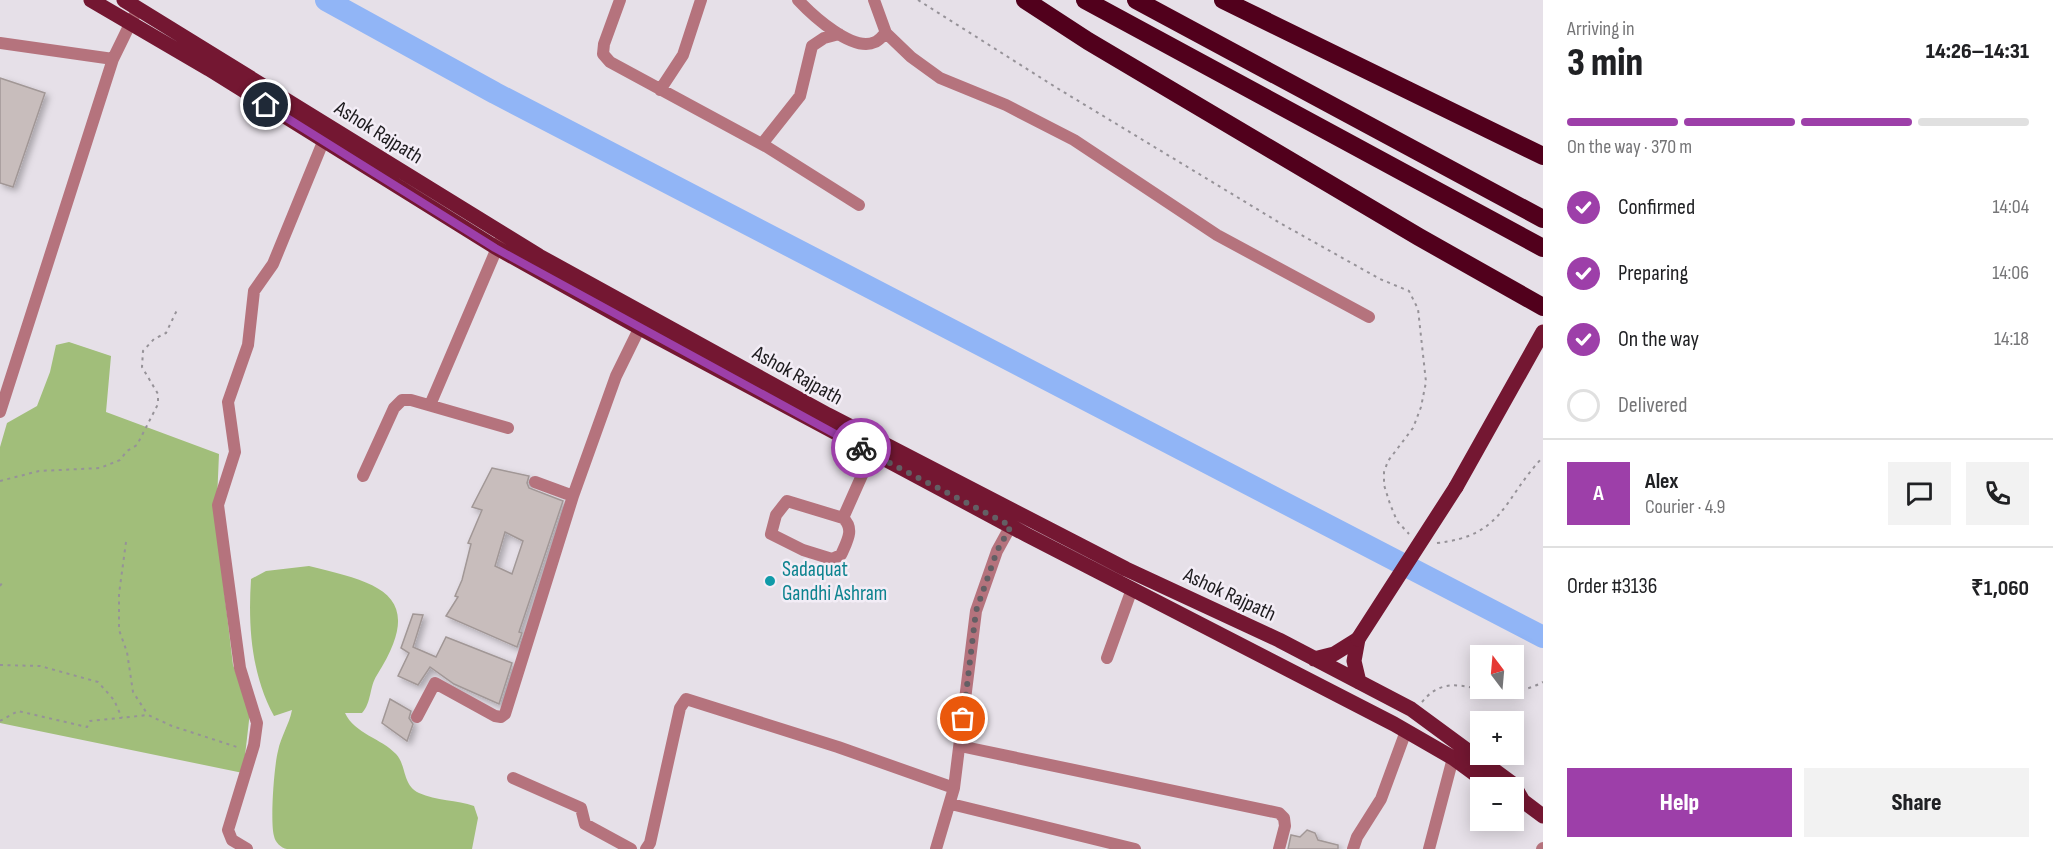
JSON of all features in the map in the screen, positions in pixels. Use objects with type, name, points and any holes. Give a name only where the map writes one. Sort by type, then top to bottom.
[{"type":"highway","points":[[1025,0],[1088,41],[1419,237],[1543,307]]},
{"type":"highway","points":[[1085,0],[1543,248]]},
{"type":"highway","points":[[1136,0],[1543,219]]},
{"type":"highway","points":[[1223,0],[1543,156]]},
{"type":"main road","name":"Ashok Rajpath","points":[[91,0],[495,248],[643,322],[874,447],[1014,519],[1314,658],[1414,711],[1504,777]]},
{"type":"main road","name":"Ashok Rajpath","points":[[124,0],[505,234],[643,322]]},
{"type":"main road","points":[[1359,682],[1354,662],[1358,639],[1456,487],[1543,332]]},
{"type":"main road","name":"Ashok Rajpath","points":[[1014,519],[1132,589],[1406,731],[1453,758],[1479,777]]},
{"type":"main road","points":[[1314,658],[1334,654],[1358,639]]},
{"type":"main road","name":"Ashok Rajpath","points":[[1524,803],[1543,816]]},
{"type":"street","points":[[620,0],[607,35],[603,54],[625,72],[762,144],[859,205]]},
{"type":"street","points":[[660,90],[683,56],[701,0]]},
{"type":"street","points":[[798,0],[809,12],[849,41],[862,45],[875,43],[886,33]]},
{"type":"street","points":[[874,0],[886,33],[911,57],[940,78],[1006,105],[1074,140],[1217,235],[1369,317]]},
{"type":"street","points":[[0,412],[113,59],[138,8]]},
{"type":"street","points":[[762,144],[800,96],[812,46],[824,38],[839,34]]},
{"type":"street","points":[[0,43],[113,59]]},
{"type":"street","points":[[247,849],[232,840],[228,830],[252,752],[257,723],[240,668],[218,505],[234,459],[235,445],[228,402],[248,345],[254,291],[273,264],[323,142]]},
{"type":"street","points":[[429,405],[495,248],[505,234]]},
{"type":"street","points":[[417,717],[435,683],[495,716],[501,717],[505,714],[573,496],[616,376],[643,322]]},
{"type":"street","points":[[363,476],[398,403],[411,400],[508,428]]},
{"type":"street","points":[[843,518],[874,447]]},
{"type":"street","points":[[535,482],[573,496]]},
{"type":"street","points":[[787,501],[843,518],[849,524],[850,530],[842,555],[832,560],[803,550],[771,534],[776,515],[787,501]]},
{"type":"street","points":[[936,849],[954,788],[976,611],[997,551],[1014,519]]},
{"type":"street","points":[[1107,658],[1132,589]]},
{"type":"street","points":[[646,849],[650,843],[680,708],[686,699],[827,743],[954,788]]},
{"type":"street","points":[[1353,849],[1356,837],[1381,799],[1406,731]]},
{"type":"street","points":[[960,746],[1279,813],[1284,818],[1285,826],[1280,849]]},
{"type":"street","points":[[1429,849],[1453,758]]},
{"type":"street","points":[[513,778],[581,807],[585,824],[631,849]]},
{"type":"street","points":[[951,804],[1135,849]]},
{"type":"path","points":[[0,481],[39,471],[100,468],[120,460],[127,451],[137,446],[158,404],[158,394],[142,367],[143,351],[154,339],[166,333],[177,310]]},
{"type":"path","points":[[126,542],[119,594],[119,630],[127,652],[133,692],[148,715]]},
{"type":"path","points":[[0,586],[4,580]]},
{"type":"path","points":[[0,665],[40,666],[98,682],[114,700],[122,718]]},
{"type":"path","points":[[1414,711],[1435,688],[1447,685],[1507,692],[1543,682]]},
{"type":"path","points":[[0,721],[18,711],[87,728],[90,721],[148,715],[172,726],[252,752]]},
{"type":"green space","points":[[69,342],[111,356],[106,412],[219,454],[216,523],[233,665],[250,712],[243,773],[0,723],[0,447],[7,423],[37,406],[50,372],[56,345]]},
{"type":"green space","points":[[309,566],[356,579],[375,587],[388,596],[396,609],[398,626],[392,648],[374,680],[365,709],[362,713],[345,713],[355,726],[396,754],[414,790],[432,798],[474,806],[478,818],[472,849],[287,849],[276,840],[272,819],[275,769],[279,746],[292,710],[274,716],[260,683],[251,632],[251,579],[266,571]]},
{"type":"building","points":[[0,78],[45,93],[13,187],[0,183]]},
{"type":"building","points":[[492,468],[529,476],[527,483],[529,488],[563,501],[519,632],[522,633],[517,647],[446,616],[458,597],[455,596],[462,580],[471,544],[468,543],[482,510],[472,507]],"holes":[[[505,532],[523,541],[512,574],[495,566]]]},
{"type":"building","points":[[413,614],[423,615],[413,647],[436,657],[446,637],[512,663],[499,704],[454,684],[430,667],[418,685],[398,676],[409,653],[401,648]]},
{"type":"building","points":[[390,699],[411,711],[409,718],[413,724],[407,741],[382,723]]},
{"type":"building","points":[[1307,830],[1315,833],[1318,840],[1338,845],[1338,849],[1288,849],[1291,835],[1300,837]]},
{"type":"waterway","points":[[326,0],[495,93],[1543,637]]},
{"type":"way so far","points":[[861,448],[1011,526],[997,551],[976,611],[963,719]]},
{"type":"place","name":"Sadaquat Gandhi Ashram","points":[[770,581]]},
{"type":"route","points":[[266,105],[495,248],[861,448]]}]
